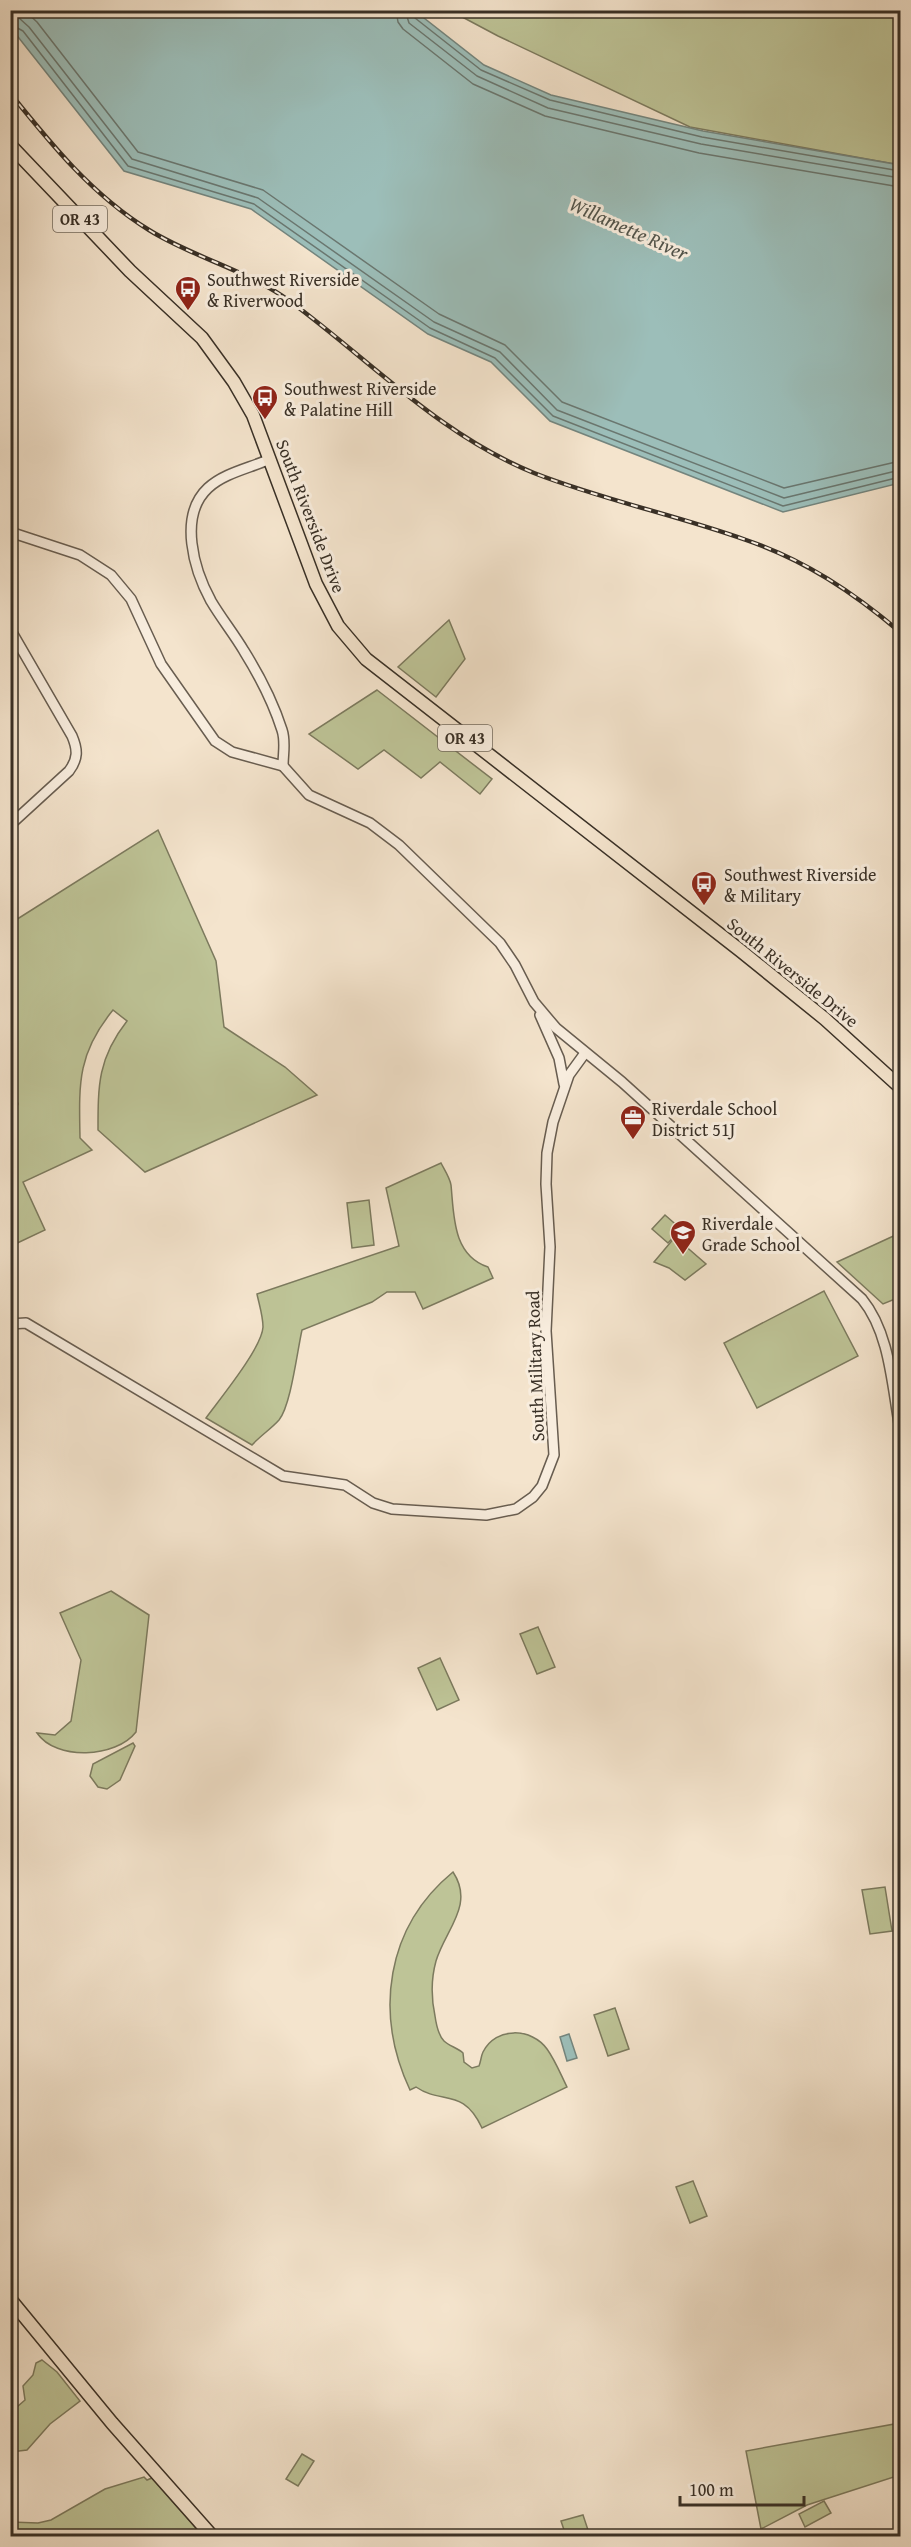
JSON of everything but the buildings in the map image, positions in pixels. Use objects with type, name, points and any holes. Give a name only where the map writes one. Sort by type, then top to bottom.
[{"type":"main road","name":"South Riverside Drive","points":[[10,145],[152,292],[202,338],[216,356],[253,415],[316,584],[338,626],[366,659],[781,983],[900,1087]]},
{"type":"main road","points":[[10,2299],[157,2476],[212,2536]]},
{"type":"street","points":[[270,459],[217,481],[208,488],[194,512],[192,535],[196,561],[210,600],[250,662],[281,726],[285,746],[283,766]]},
{"type":"street","points":[[10,532],[80,555],[111,575],[131,599],[161,664],[215,741],[240,754],[283,766],[309,795],[370,823],[399,845],[500,944],[515,964],[534,1002],[556,1028],[622,1082],[866,1303],[882,1336],[900,1429]]},
{"type":"street","points":[[10,629],[72,736],[77,752],[69,771],[10,825]]},
{"type":"street","name":"South Military Road","points":[[534,1002],[559,1058],[565,1087]]},
{"type":"street","name":"South Military Road","points":[[10,1324],[26,1323],[283,1476],[345,1485],[373,1503],[392,1509],[486,1515],[511,1511],[525,1503],[539,1490],[550,1472],[554,1455],[546,1331],[550,1247],[546,1167],[548,1140],[572,1067],[585,1053]]},
{"type":"green space","points":[[451,11],[900,11],[900,165],[690,127],[498,36]]},
{"type":"green space","points":[[449,620],[465,659],[436,697],[398,667]]},
{"type":"green space","points":[[377,690],[492,779],[480,794],[440,762],[421,778],[384,750],[358,769],[309,734]]},
{"type":"green space","points":[[158,830],[216,961],[224,1027],[285,1067],[317,1095],[145,1172],[98,1130],[98,1099],[105,1060],[117,1034],[127,1021],[113,1010],[93,1041],[83,1070],[80,1138],[92,1150],[23,1182],[45,1230],[11,1246],[11,1121],[18,1104],[10,1079],[11,923]]},
{"type":"green space","points":[[441,1163],[450,1182],[455,1221],[461,1243],[476,1261],[488,1267],[493,1278],[423,1309],[415,1292],[387,1292],[372,1302],[302,1330],[290,1391],[283,1413],[279,1420],[252,1445],[206,1418],[248,1360],[261,1336],[263,1323],[257,1294],[399,1246],[386,1188]]},
{"type":"green space","points":[[369,1200],[374,1245],[352,1248],[347,1203]]},
{"type":"green space","points":[[665,1215],[681,1229],[668,1243],[652,1229]]},
{"type":"green space","points":[[900,1233],[900,1297],[883,1304],[837,1262]]},
{"type":"green space","points":[[675,1237],[706,1264],[685,1280],[669,1268],[654,1262]]},
{"type":"green space","points":[[824,1291],[858,1356],[757,1408],[724,1343]]},
{"type":"green space","points":[[111,1591],[149,1615],[136,1732],[127,1741],[115,1747],[86,1753],[71,1752],[46,1742],[37,1733],[55,1735],[71,1721],[81,1660],[60,1613]]},
{"type":"green space","points":[[538,1627],[555,1667],[537,1674],[520,1634]]},
{"type":"green space","points":[[440,1658],[459,1700],[437,1710],[418,1668]]},
{"type":"green space","points":[[133,1743],[135,1746],[120,1780],[107,1789],[98,1787],[90,1776],[93,1764]]},
{"type":"green space","points":[[453,1872],[459,1884],[460,1906],[440,1950],[432,1981],[434,2009],[442,2039],[463,2053],[464,2062],[472,2068],[479,2066],[483,2052],[496,2038],[514,2033],[532,2037],[547,2049],[567,2087],[482,2128],[475,2115],[460,2102],[416,2087],[410,2090],[399,2061],[392,2031],[390,2002],[393,1973],[400,1945],[413,1918],[430,1894]]},
{"type":"green space","points":[[885,1887],[892,1931],[870,1934],[862,1890]]},
{"type":"green space","points":[[615,2008],[629,2049],[608,2056],[594,2015]]},
{"type":"green space","points":[[693,2181],[707,2216],[690,2223],[676,2187]]},
{"type":"green space","points":[[42,2360],[57,2372],[80,2401],[50,2424],[27,2450],[11,2452],[11,2407],[18,2406],[25,2400],[23,2386],[33,2375],[36,2363]]},
{"type":"green space","points":[[900,2423],[900,2475],[807,2505],[761,2529],[746,2451]]},
{"type":"green space","points":[[302,2454],[314,2461],[298,2486],[286,2479]]},
{"type":"green space","points":[[144,2477],[147,2480],[152,2478],[203,2536],[11,2536],[11,2522],[38,2523],[51,2520],[105,2489]]},
{"type":"green space","points":[[824,2501],[831,2513],[805,2527],[799,2514]]},
{"type":"green space","points":[[583,2515],[590,2536],[566,2536],[561,2521]]},
{"type":"water","name":"Willamette River","points":[[11,10],[415,11],[484,65],[551,95],[703,131],[900,165],[900,483],[783,512],[550,421],[491,362],[428,334],[251,209],[124,171],[11,28]]},
{"type":"water","points":[[569,2034],[577,2058],[567,2061],[560,2037]]},
{"type":"railway","points":[[10,93],[74,168],[128,216],[166,240],[257,281],[291,302],[407,395],[468,439],[500,457],[560,483],[720,531],[768,548],[809,568],[847,591],[900,632]]},
{"type":"place","name":"Southwest Riverside & Riverwood","points":[[188,312]]},
{"type":"place","name":"Southwest Riverside & Palatine Hill","points":[[265,421]]},
{"type":"place","name":"Southwest Riverside & Military","points":[[704,907]]},
{"type":"place","name":"Riverdale School District 51J","points":[[633,1141]]},
{"type":"place","name":"Riverdale Grade School","points":[[683,1256]]}]
